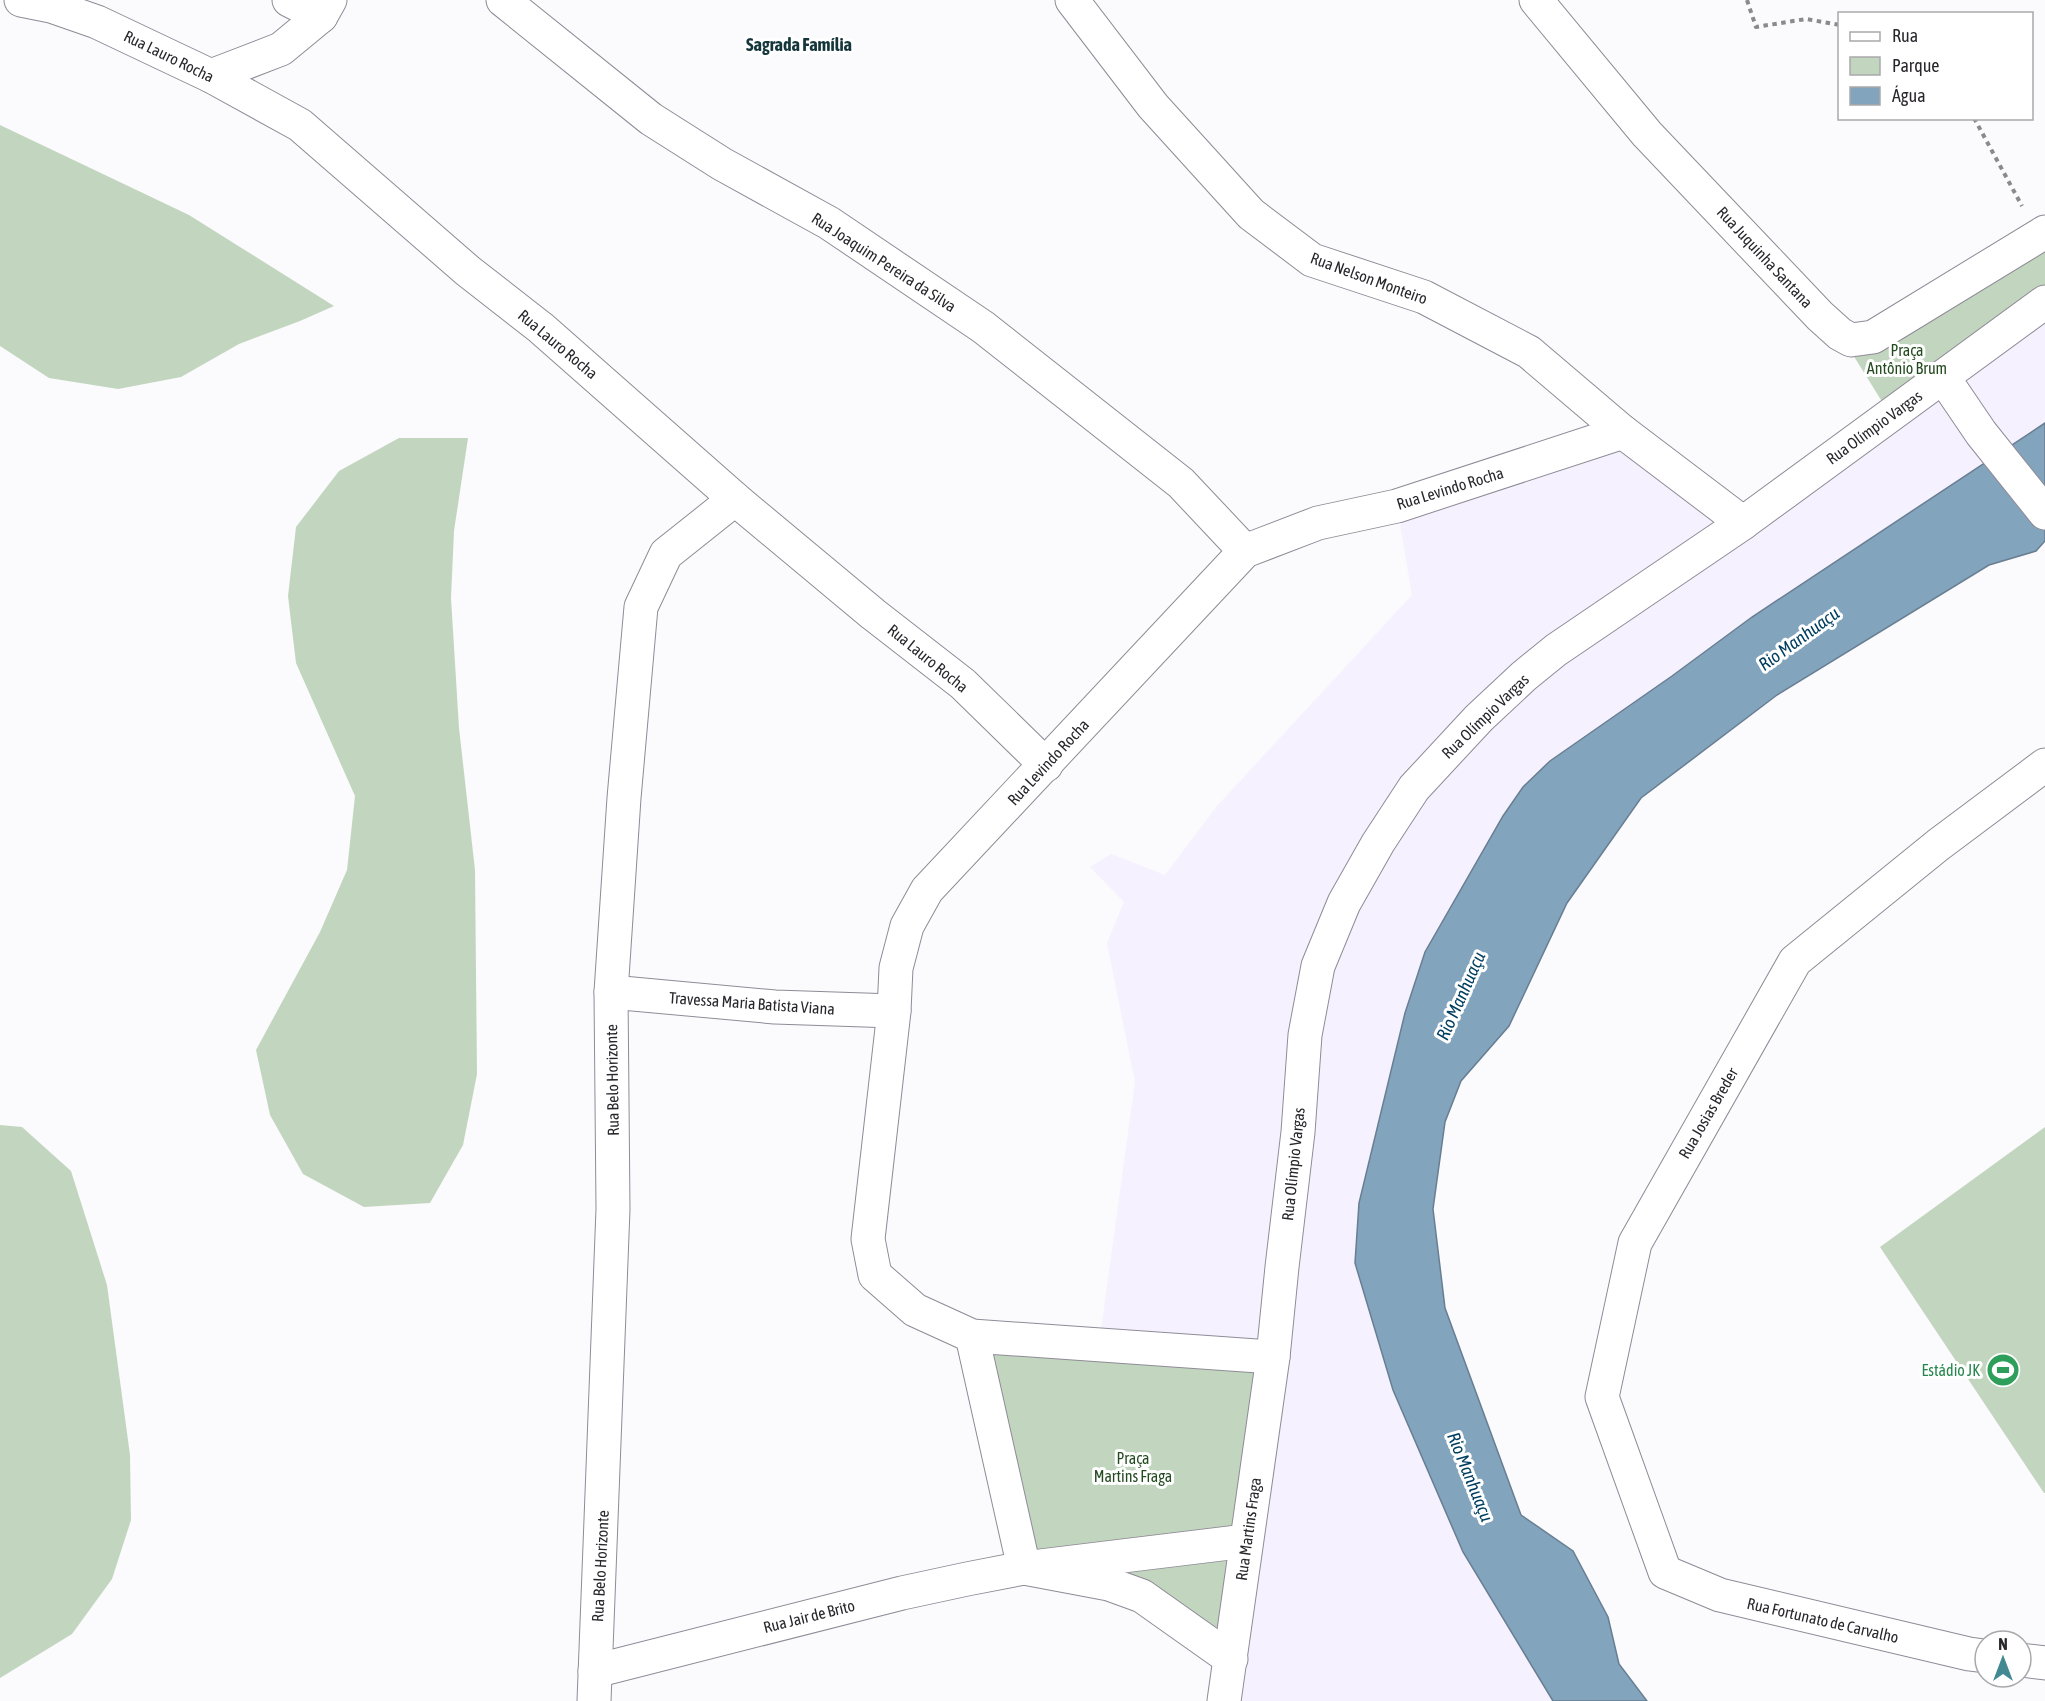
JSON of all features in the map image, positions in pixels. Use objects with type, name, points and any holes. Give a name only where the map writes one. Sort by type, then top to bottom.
[{"type":"street","name":"Rua Lauro Rocha","points":[[21,0],[51,6],[97,22],[211,76],[300,125],[468,271],[541,328],[735,499],[873,614],[963,684],[1046,765]]},
{"type":"street","points":[[289,0],[325,8]]},
{"type":"street","name":"Rua Joaquim Pereira da Silva","points":[[503,0],[651,119],[722,164],[829,223],[983,327],[1180,483],[1245,551]]},
{"type":"street","name":"Rua Nelson Monteiro","points":[[1072,0],[1153,106],[1251,214],[1312,260],[1424,297],[1529,352],[1623,432],[1743,522]]},
{"type":"street","name":"Rua Juquinha Santana","points":[[1536,0],[1647,134],[1820,316],[1840,334],[1851,340],[1873,337],[2042,234]]},
{"type":"street","points":[[211,76],[280,49],[325,8]]},
{"type":"street","name":"Rua Olímpio Vargas","points":[[1273,1357],[1281,1266],[1298,1132],[1305,1035],[1318,966],[1344,903],[1414,788],[1479,718],[1556,650],[1743,522],[2045,302]]},
{"type":"street","points":[[1943,377],[1981,433],[2045,513]]},
{"type":"street","name":"Rua Levindo Rocha","points":[[972,1336],[915,1310],[875,1275],[868,1239],[894,1011],[896,968],[907,926],[927,890],[1245,551],[1318,523],[1397,506],[1623,432]]},
{"type":"street","name":"Rua Belo Horizonte","points":[[594,1686],[613,1209],[611,992],[624,798],[641,607],[666,554],[735,499]]},
{"type":"street","name":"Rua Josias Breder","points":[[1665,1572],[1602,1397],[1635,1243],[1795,961],[1938,845],[2045,765]]},
{"type":"street","name":"Travessa Maria Batista Viana","points":[[611,992],[775,1008],[894,1011]]},
{"type":"street","points":[[1231,1659],[1142,1596],[1108,1584],[1024,1568],[972,1336],[1273,1357]]},
{"type":"street","name":"Rua Martins Fraga","points":[[1224,1701],[1273,1357]]},
{"type":"street","name":"Rua Jair de Brito","points":[[594,1686],[902,1593],[1024,1568],[1246,1541]]},
{"type":"street","name":"Rua Fortunato de Carvalho","points":[[1665,1572],[1720,1595],[1973,1654]]},
{"type":"path","points":[[1747,0],[1756,27],[1806,20],[1838,26]]},
{"type":"path","points":[[1975,120],[2042,234]]},
{"type":"shaded area","points":[[2045,302],[2045,423],[1752,617],[1523,787],[1503,816],[1425,952],[1405,1013],[1359,1203],[1355,1263],[1463,1552],[1553,1701],[1224,1701],[1228,1680],[1099,1345],[1135,1082],[1107,943],[1124,902],[1090,867],[1111,854],[1165,875],[1217,806],[1412,595],[1397,506],[1623,432],[1743,522]]},
{"type":"green space","points":[[0,125],[189,215],[334,306],[239,344],[181,377],[118,389],[49,378],[0,346]]},
{"type":"green space","name":"Praça Antônio Brum","points":[[2045,232],[2045,302],[1891,416],[1840,334],[1851,340]]},
{"type":"green space","points":[[399,438],[468,438],[454,531],[451,598],[459,728],[475,870],[477,1074],[463,1145],[430,1203],[364,1207],[303,1174],[270,1115],[256,1050],[320,932],[347,870],[355,796],[296,663],[288,596],[296,527],[339,471]]},
{"type":"green space","points":[[0,1125],[22,1127],[71,1171],[107,1285],[130,1455],[131,1520],[112,1579],[72,1634],[0,1678]]},
{"type":"green space","name":"Estádio JK","points":[[2045,1127],[2045,1493],[2044,1493],[1880,1247]]},
{"type":"green space","name":"Praça Martins Fraga","points":[[972,1336],[1273,1357],[1231,1659],[1142,1596],[1024,1568]]},
{"type":"water","name":"Rio Manhuaçu","points":[[2045,423],[2045,541],[2036,551],[1989,565],[1777,695],[1641,798],[1567,903],[1509,1026],[1461,1081],[1445,1122],[1433,1209],[1445,1308],[1521,1515],[1573,1551],[1608,1617],[1619,1664],[1647,1701],[1553,1701],[1463,1552],[1393,1390],[1355,1263],[1359,1203],[1405,1013],[1425,952],[1503,816],[1523,787],[1550,761],[1752,617]]},
{"type":"place","name":"Estádio JK","points":[[2003,1370]]},
{"type":"district","name":"Sagrada Família","points":[[799,45]]}]
